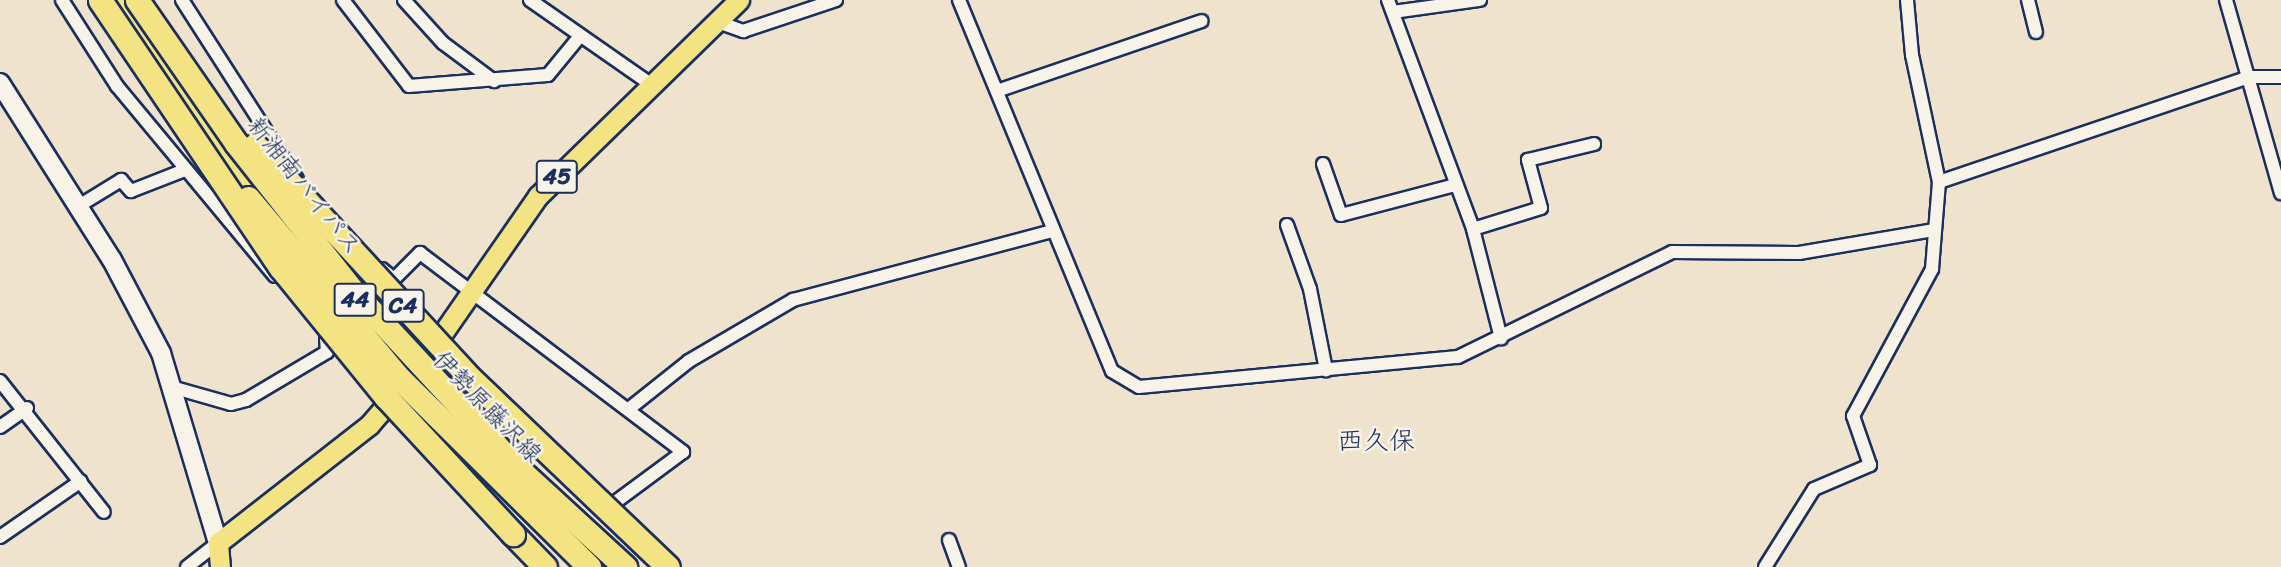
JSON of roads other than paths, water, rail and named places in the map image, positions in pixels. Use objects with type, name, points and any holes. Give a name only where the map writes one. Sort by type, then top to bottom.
[{"type":"highway","points":[[100,0],[297,289],[386,397],[563,563]]},
{"type":"highway","points":[[112,0],[149,32]]},
{"type":"highway","name":"新湘南バイパス","points":[[112,0],[220,160],[338,308],[462,446],[589,567]]},
{"type":"highway","name":"新湘南バイパス","points":[[136,0],[149,32],[352,290],[512,463],[625,567]]},
{"type":"highway","name":"C4","points":[[149,32],[466,374],[668,567]]},
{"type":"main road","name":"45","points":[[218,543],[335,456],[412,376],[538,196],[738,0]]},
{"type":"main road","name":"伊勢原藤沢線","points":[[149,32],[272,200],[412,376],[477,466],[563,563]]},
{"type":"main road","name":"伊勢原藤沢線","points":[[149,32],[351,318],[616,567]]},
{"type":"main road","points":[[218,543],[220,567]]},
{"type":"street","points":[[62,0],[117,86],[326,338],[327,352],[246,400],[231,404],[175,388]]},
{"type":"street","points":[[182,0],[298,178],[388,276],[400,277],[420,253],[470,295],[630,408],[683,452],[606,509]]},
{"type":"street","points":[[343,0],[410,86],[548,75],[580,36]]},
{"type":"street","points":[[404,0],[443,43],[494,81]]},
{"type":"street","points":[[530,0],[652,85]]},
{"type":"street","points":[[718,22],[743,31],[836,0]]},
{"type":"street","points":[[959,0],[1000,90],[1052,231],[1119,381],[1152,387],[1458,358],[1672,252],[1799,253],[1933,230]]},
{"type":"street","points":[[1480,0],[1390,6],[1473,229],[1501,338]]},
{"type":"street","points":[[1765,567],[1814,489],[1870,465],[1853,416],[1932,269],[1933,230],[1940,182],[1912,55],[1907,0]]},
{"type":"street","points":[[2028,0],[2036,32]]},
{"type":"street","points":[[2226,0],[2281,193]]},
{"type":"street","points":[[1000,90],[1200,21]]},
{"type":"street","points":[[1940,182],[2249,77],[2281,77]]},
{"type":"street","points":[[0,83],[136,303],[175,388],[218,543],[187,567]]},
{"type":"street","points":[[1473,229],[1541,208],[1528,160],[1594,144]]},
{"type":"street","points":[[1323,163],[1341,215],[1455,185]]},
{"type":"street","points":[[77,206],[121,180],[131,191],[185,170]]},
{"type":"street","points":[[272,200],[298,178]]},
{"type":"street","points":[[1287,225],[1310,289],[1326,370]]},
{"type":"street","points":[[630,408],[699,354],[793,300],[1052,231]]},
{"type":"street","points":[[326,338],[351,318]]},
{"type":"street","points":[[0,381],[27,408],[104,512]]},
{"type":"street","points":[[0,427],[27,408]]},
{"type":"street","points":[[455,486],[477,466]]},
{"type":"street","points":[[439,467],[532,567]]},
{"type":"street","points":[[544,501],[570,479],[675,567]]},
{"type":"street","points":[[0,537],[81,481]]},
{"type":"street","points":[[949,540],[959,567]]},
{"type":"district","name":"西久保","points":[[1376,441]]}]
